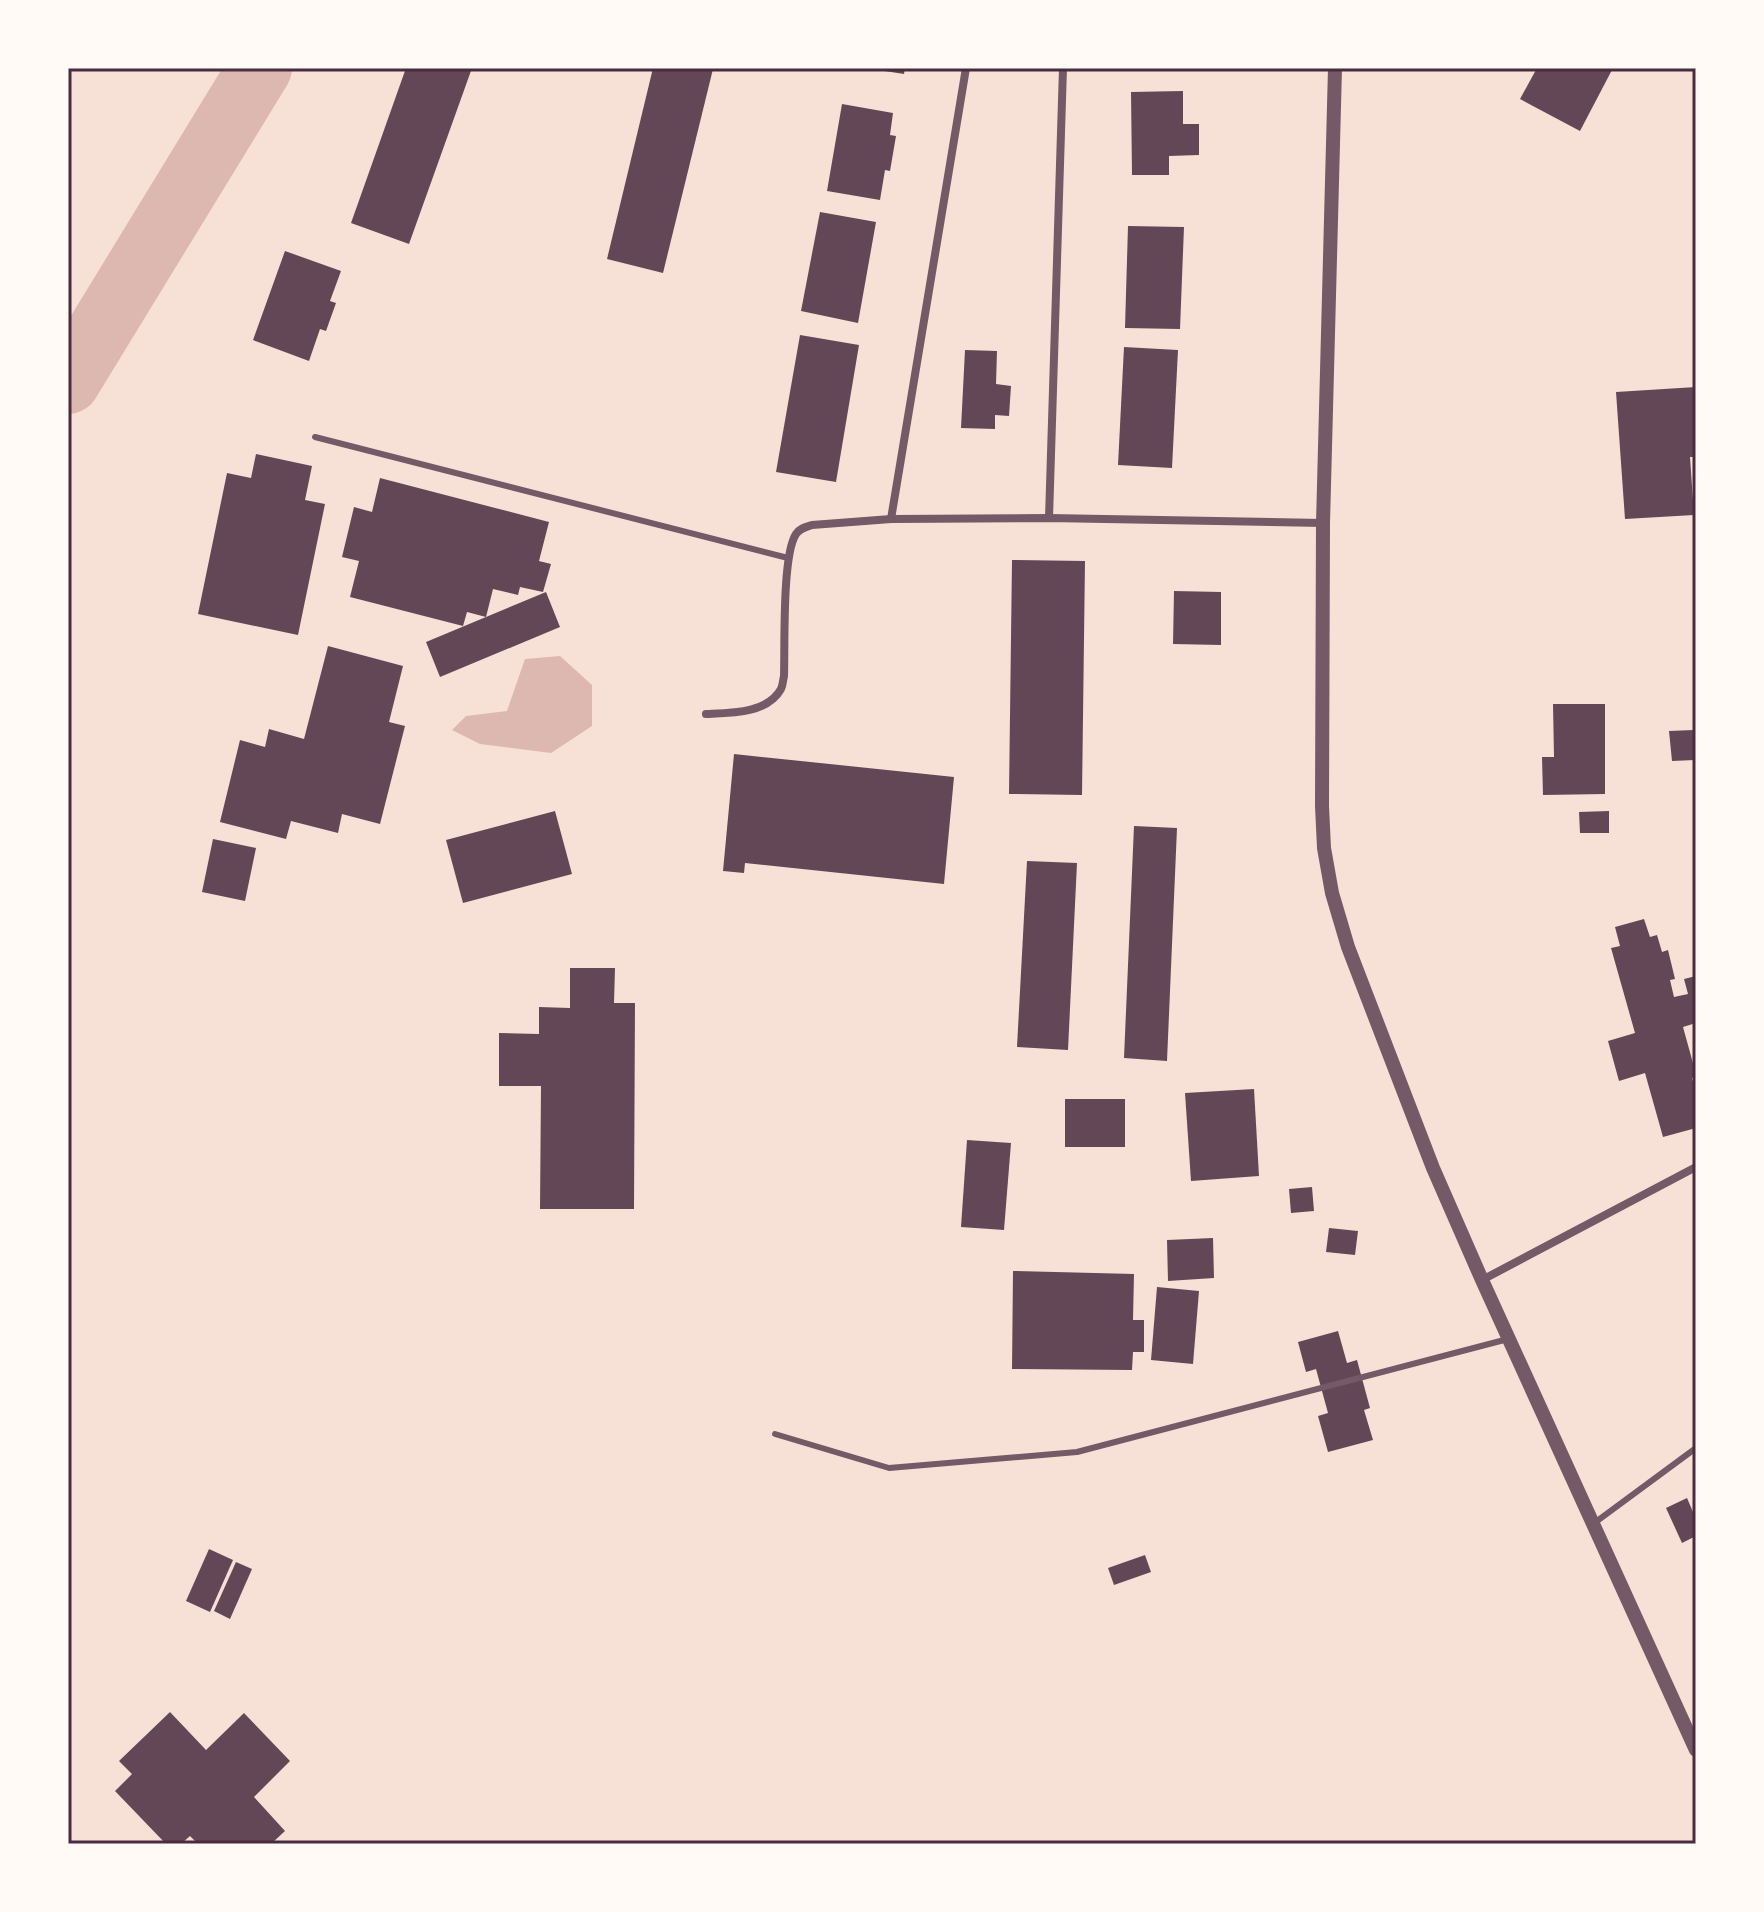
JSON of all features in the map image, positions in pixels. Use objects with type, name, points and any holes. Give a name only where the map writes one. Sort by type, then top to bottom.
[{"type":"street","points":[[891,519],[966,68]]},
{"type":"street","points":[[1049,518],[1063,68]]},
{"type":"street","points":[[1335,68],[1323,523],[1322,806],[1324,848],[1332,893],[1348,947],[1433,1168],[1696,1750]]},
{"type":"street","points":[[706,714],[756,708],[780,689],[784,676],[788,558],[797,532],[802,528],[822,523],[891,519],[1049,518],[1323,523]]},
{"type":"street","points":[[1482,1280],[1696,1167]]},
{"type":"lane","points":[[315,437],[788,558]]},
{"type":"lane","points":[[775,1434],[889,1468],[1077,1452],[1508,1339]]},
{"type":"lane","points":[[1593,1524],[1696,1448]]},
{"type":"shaded area","points":[[560,656],[592,685],[592,726],[551,753],[480,744],[452,730],[466,716],[507,711],[525,659]]},
{"type":"building","points":[[406,68],[472,68],[409,244],[351,223]]},
{"type":"building","points":[[653,68],[713,69],[663,273],[607,259]]},
{"type":"building","points":[[878,68],[905,68],[904,74]]},
{"type":"building","points":[[1122,68],[1185,68],[1185,71],[1122,71]]},
{"type":"building","points":[[1537,68],[1613,68],[1580,131],[1520,99]]},
{"type":"building","points":[[1183,91],[1183,124],[1199,124],[1199,155],[1169,156],[1169,175],[1132,175],[1131,92]]},
{"type":"building","points":[[842,104],[893,113],[890,135],[896,136],[890,171],[885,170],[880,200],[827,191]]},
{"type":"building","points":[[820,212],[876,222],[858,323],[801,311]]},
{"type":"building","points":[[1128,226],[1184,227],[1180,329],[1125,328]]},
{"type":"building","points":[[285,251],[341,271],[330,301],[336,303],[326,331],[320,329],[309,361],[253,340]]},
{"type":"building","points":[[800,335],[859,345],[836,482],[776,472]]},
{"type":"building","points":[[1124,347],[1178,350],[1172,468],[1118,465]]},
{"type":"building","points":[[965,350],[997,351],[996,384],[1011,386],[1009,416],[995,415],[995,429],[961,428]]},
{"type":"building","points":[[1696,387],[1696,457],[1690,457],[1694,515],[1625,519],[1616,392]]},
{"type":"building","points":[[256,454],[312,466],[305,500],[325,504],[298,635],[198,614],[227,473],[251,478]]},
{"type":"building","points":[[380,478],[549,522],[539,561],[551,564],[543,592],[520,587],[518,595],[493,589],[486,617],[467,612],[463,626],[350,597],[359,561],[342,557],[354,507],[372,512]]},
{"type":"building","points":[[1012,560],[1085,561],[1082,795],[1009,794]]},
{"type":"building","points":[[1174,591],[1221,592],[1221,645],[1173,644]]},
{"type":"building","points":[[546,592],[560,627],[440,677],[426,642]]},
{"type":"building","points":[[328,646],[403,666],[389,722],[405,726],[380,824],[342,814],[338,833],[291,821],[286,839],[220,822],[240,740],[265,747],[269,729],[304,739]]},
{"type":"building","points":[[1553,704],[1605,704],[1605,794],[1543,795],[1542,757],[1554,757]]},
{"type":"building","points":[[1693,730],[1695,760],[1672,761],[1669,731]]},
{"type":"building","points":[[734,754],[954,777],[944,884],[745,863],[744,873],[723,871]]},
{"type":"building","points":[[555,811],[572,874],[463,903],[446,840]]},
{"type":"building","points":[[1609,811],[1609,833],[1580,833],[1579,812]]},
{"type":"building","points":[[1134,826],[1177,828],[1167,1061],[1124,1058]]},
{"type":"building","points":[[213,839],[256,848],[245,901],[202,892]]},
{"type":"building","points":[[1027,861],[1077,863],[1068,1050],[1017,1047]]},
{"type":"building","points":[[1644,919],[1650,937],[1657,935],[1662,952],[1668,950],[1675,979],[1670,980],[1674,997],[1688,994],[1684,979],[1696,976],[1696,1023],[1683,1027],[1696,1074],[1692,1078],[1696,1093],[1696,1128],[1663,1137],[1645,1073],[1619,1081],[1608,1041],[1635,1033],[1611,948],[1620,946],[1615,927]]},
{"type":"building","points":[[570,968],[615,968],[614,1003],[635,1003],[634,1209],[540,1209],[541,1086],[499,1086],[499,1033],[539,1034],[539,1007],[570,1008]]},
{"type":"building","points":[[1254,1089],[1259,1176],[1191,1181],[1185,1093]]},
{"type":"building","points":[[1065,1099],[1125,1099],[1125,1147],[1065,1147]]},
{"type":"building","points":[[967,1140],[1011,1143],[1004,1230],[961,1227]]},
{"type":"building","points":[[1312,1187],[1314,1211],[1291,1213],[1289,1189]]},
{"type":"building","points":[[1329,1228],[1358,1231],[1355,1255],[1326,1252]]},
{"type":"building","points":[[1213,1238],[1214,1278],[1168,1281],[1167,1240]]},
{"type":"building","points":[[1013,1271],[1134,1274],[1133,1320],[1144,1320],[1144,1352],[1133,1352],[1132,1370],[1012,1369]]},
{"type":"building","points":[[1157,1287],[1199,1291],[1193,1364],[1151,1360]]},
{"type":"building","points":[[1338,1331],[1347,1363],[1357,1360],[1370,1408],[1364,1410],[1373,1440],[1328,1452],[1318,1416],[1328,1413],[1316,1369],[1306,1372],[1298,1342]]},
{"type":"building","points":[[1687,1498],[1696,1519],[1696,1536],[1682,1543],[1666,1508]]},
{"type":"building","points":[[209,1549],[233,1560],[210,1612],[186,1601]]},
{"type":"building","points":[[1145,1555],[1151,1572],[1114,1585],[1108,1568]]},
{"type":"building","points":[[236,1562],[252,1569],[230,1619],[214,1611]]},
{"type":"building","points":[[170,1712],[206,1750],[244,1713],[290,1761],[254,1797],[285,1831],[271,1844],[198,1844],[190,1836],[181,1844],[166,1844],[115,1791],[132,1774],[119,1761]]},
{"type":"waterway","points":[[68,382],[260,68]]}]
